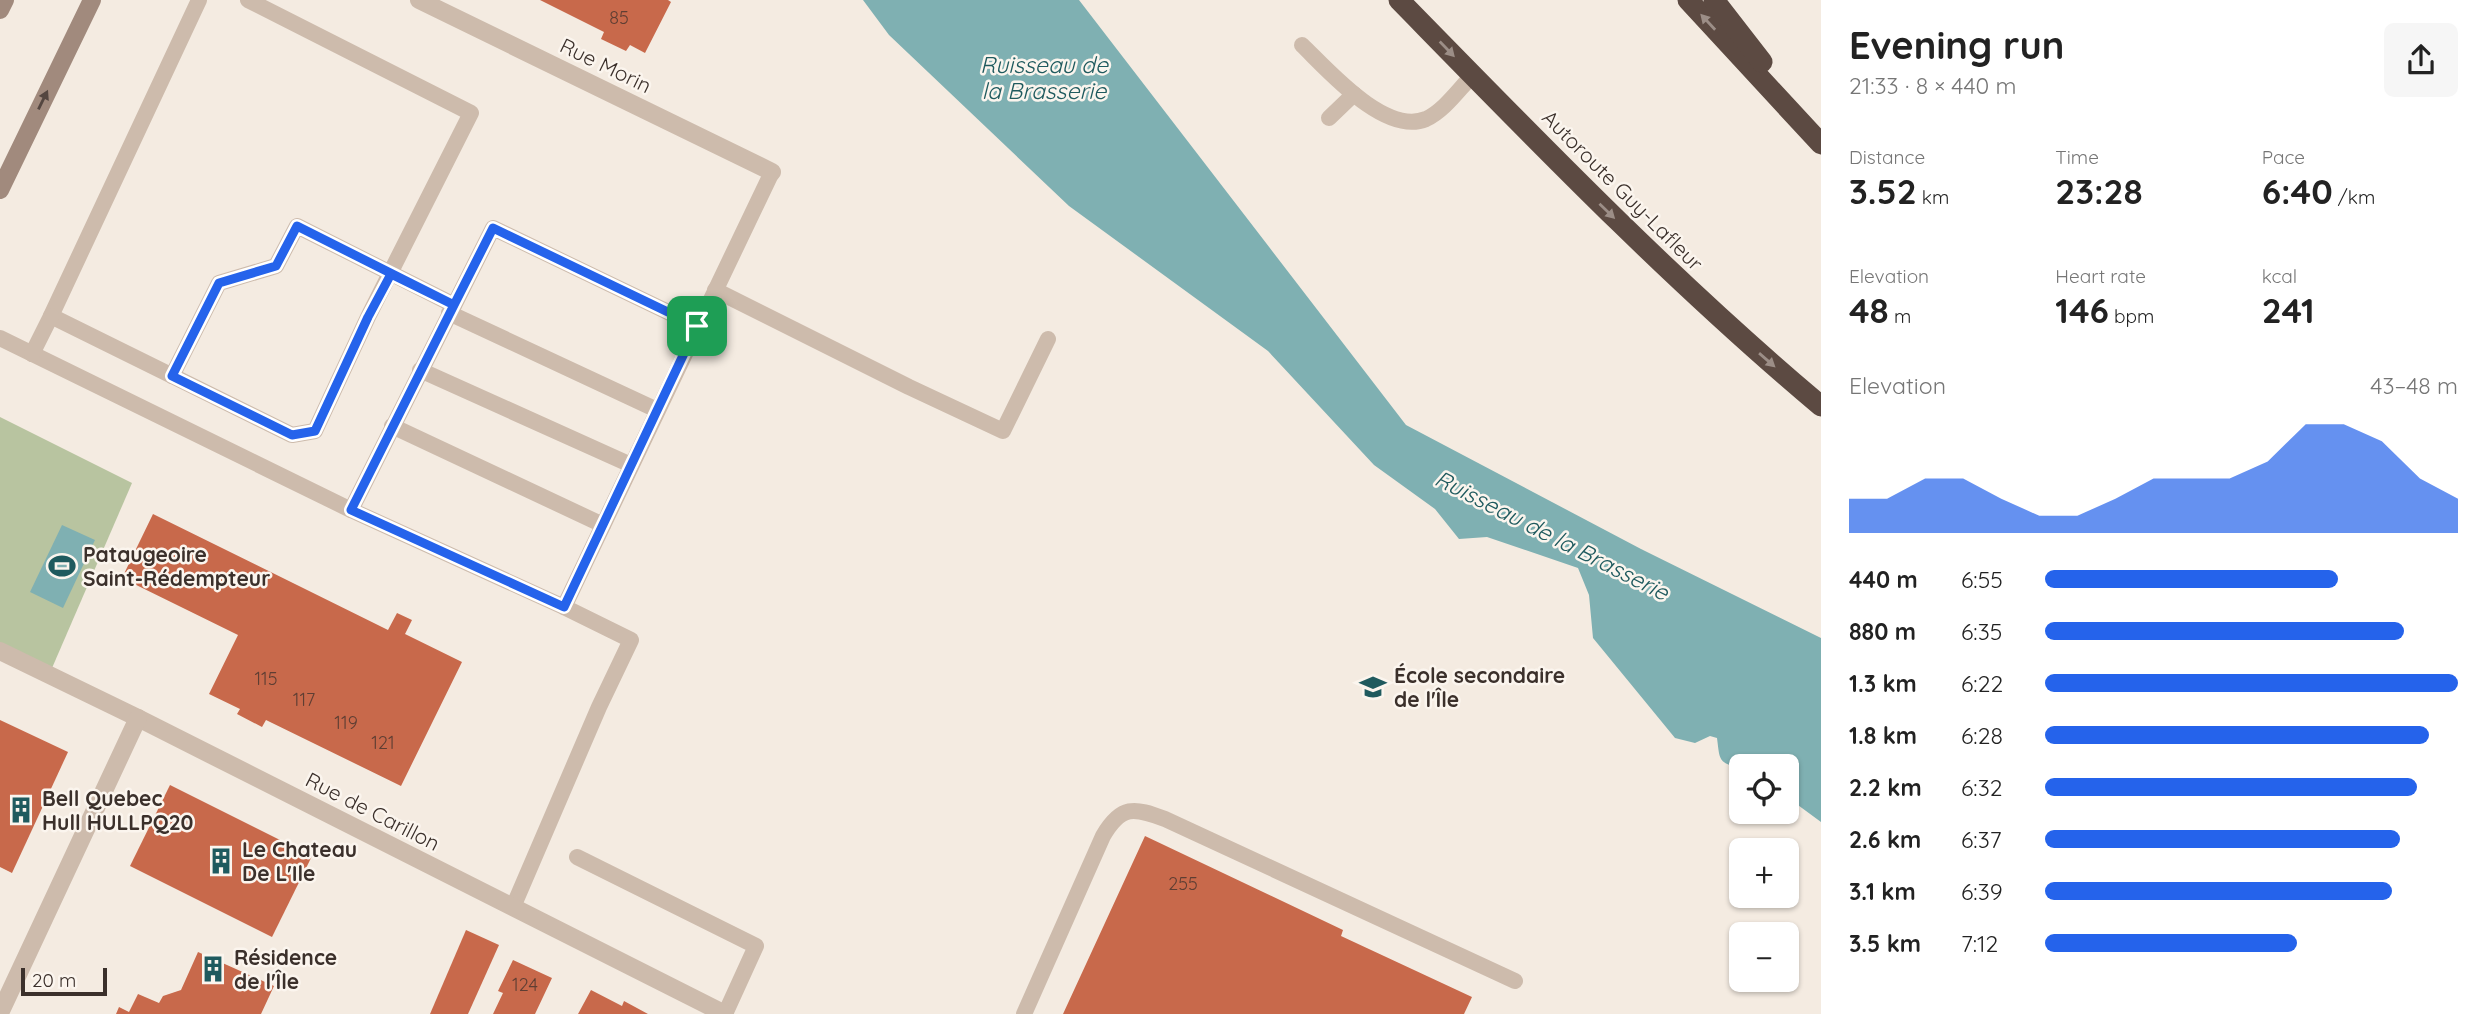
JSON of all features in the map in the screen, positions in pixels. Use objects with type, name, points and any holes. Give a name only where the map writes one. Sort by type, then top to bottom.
[{"type":"highway","name":"Autoroute Guy-Lafleur","points":[[1399,0],[1658,261],[1821,406]]},
{"type":"highway","points":[[1688,0],[1821,141]]},
{"type":"highway","points":[[1714,0],[1821,141]]},
{"type":"main road","points":[[0,10],[5,0]]},
{"type":"main road","points":[[0,190],[92,0]]},
{"type":"street","name":"Rue Morin","points":[[419,0],[772,172]]},
{"type":"street","name":"Rue de Carillon","points":[[0,651],[725,1014]]},
{"type":"street","points":[[0,1013],[138,718]]},
{"type":"lane","points":[[32,354],[199,0]]},
{"type":"lane","points":[[51,316],[292,435],[315,431],[368,317],[471,113],[248,0]]},
{"type":"lane","points":[[1302,45],[1354,94],[1393,118],[1418,121],[1436,113],[1473,75]]},
{"type":"lane","points":[[1329,118],[1354,94]]},
{"type":"lane","points":[[564,607],[772,172]]},
{"type":"lane","points":[[172,376],[219,283],[276,266],[297,226],[452,309],[657,410]]},
{"type":"lane","points":[[351,510],[493,228],[697,326]]},
{"type":"lane","points":[[715,290],[1003,431],[1048,339]]},
{"type":"lane","points":[[0,338],[351,510],[631,640],[513,907]]},
{"type":"lane","points":[[420,370],[631,465]]},
{"type":"lane","points":[[392,426],[603,525]]},
{"type":"lane","points":[[1024,1014],[1103,836],[1118,815],[1129,810],[1141,810],[1165,819],[1515,981]]},
{"type":"lane","points":[[577,857],[756,946],[725,1014]]},
{"type":"green space","points":[[0,417],[132,483],[49,675],[0,651]]},
{"type":"water","name":"Ruisseau de la Brasserie","points":[[863,0],[1079,0],[1406,425],[1641,549],[1821,638],[1821,822],[1799,806],[1799,754],[1729,754],[1729,764],[1722,760],[1717,738],[1710,736],[1695,743],[1675,738],[1593,638],[1589,595],[1578,568],[1487,537],[1459,539],[1435,509],[1374,465],[1268,351],[1069,206],[889,35]]},
{"type":"water","name":"Pataugeoire Saint-Rédempteur","points":[[62,525],[95,540],[63,608],[30,592]]},
{"type":"building","points":[[540,0],[671,2],[645,53],[630,45],[626,51],[601,39],[604,32]]},
{"type":"building","points":[[153,514],[388,630],[397,613],[412,620],[405,634],[462,662],[401,786],[266,720],[262,727],[237,714],[240,709],[209,694],[238,635],[122,578]]},
{"type":"building","name":"Bell Quebec Hull HULLPQ20","points":[[0,720],[68,752],[12,873],[0,867]]},
{"type":"building","name":"Le Chateau De L'Ile","points":[[170,785],[312,856],[272,937],[130,866]]},
{"type":"building","points":[[1145,836],[1343,930],[1341,936],[1472,997],[1464,1014],[1063,1014]]},
{"type":"building","points":[[466,930],[499,945],[468,1014],[430,1014]]},
{"type":"building","name":"Résidence de l'Île","points":[[198,952],[274,986],[261,1014],[116,1014],[119,1007],[129,1012],[138,994],[159,1003],[163,996],[181,990]]},
{"type":"building","points":[[513,960],[552,978],[535,1014],[493,1014],[503,993],[498,991]]},
{"type":"building","points":[[591,990],[622,1006],[624,1001],[648,1014],[578,1014]]},
{"type":"place","name":"Pataugeoire Saint-Rédempteur","points":[[62,566]]},
{"type":"place","name":"École secondaire de l'Île","points":[[1373,687]]},
{"type":"place","name":"Bell Quebec Hull HULLPQ20","points":[[21,810]]},
{"type":"place","name":"Le Chateau De L'Ile","points":[[221,861]]},
{"type":"place","name":"Résidence de l'Île","points":[[213,969]]},
{"type":"route","points":[[697,326],[493,228],[454,305],[297,226],[276,266],[219,283],[172,376],[292,435],[315,431],[391,274],[454,305],[351,510],[564,607],[697,326]]}]
